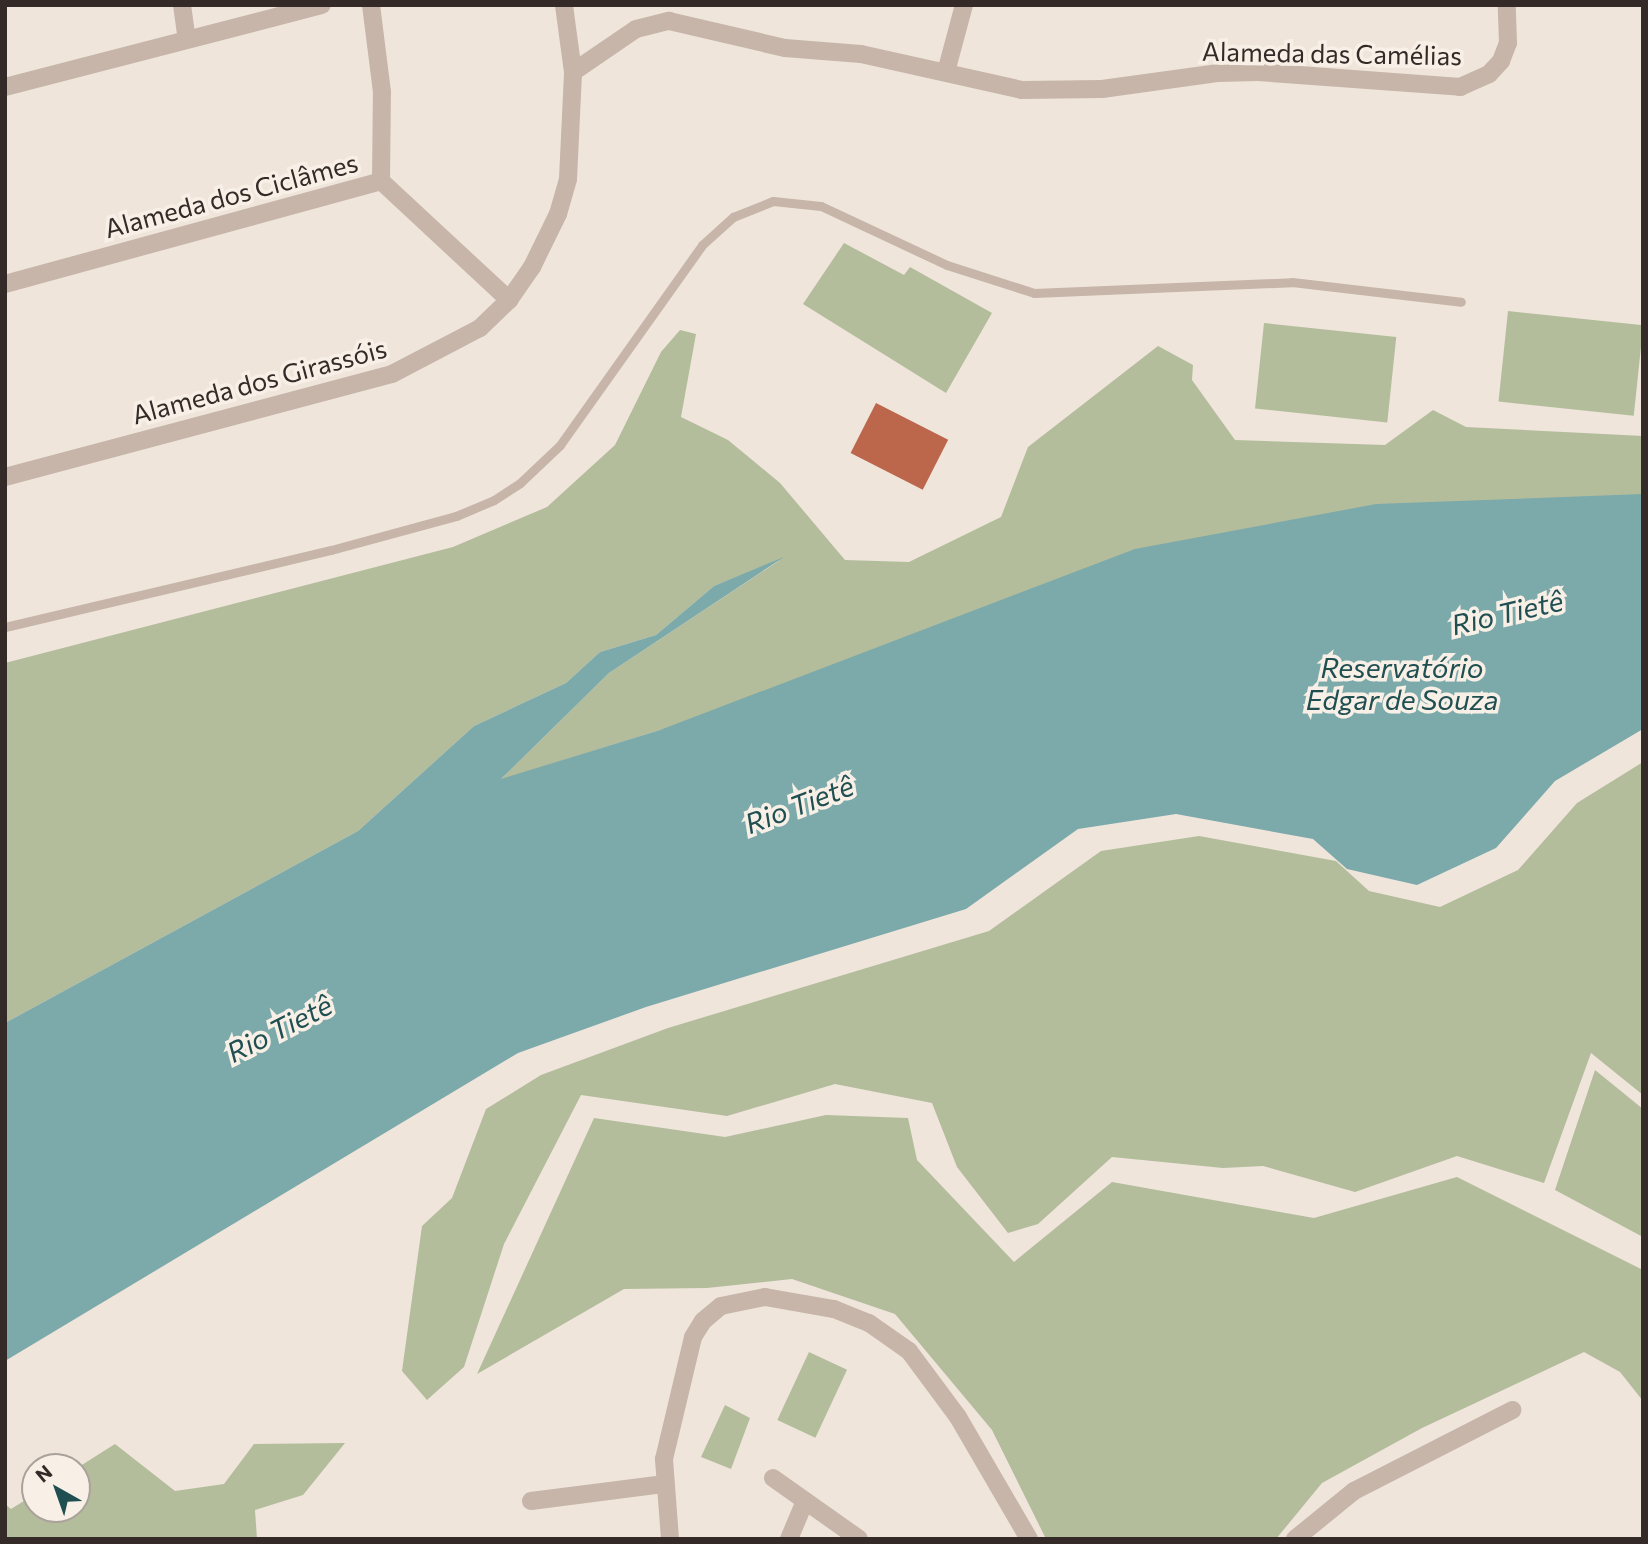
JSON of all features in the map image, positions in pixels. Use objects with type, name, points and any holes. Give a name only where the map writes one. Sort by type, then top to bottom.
[{"type":"street","points":[[182,5],[187,39]]},
{"type":"street","points":[[5,87],[322,5]]},
{"type":"street","name":"Alameda dos Ciclâmes","points":[[5,284],[381,181],[382,92],[371,5]]},
{"type":"street","name":"Alameda dos Girassóis","points":[[5,477],[392,374],[461,341],[509,300],[558,214],[572,145],[573,72],[564,5]]},
{"type":"street","points":[[946,72],[964,5]]},
{"type":"street","name":"Alameda das Camélias","points":[[573,72],[636,29],[669,22],[785,47],[861,54],[1022,90],[1053,92],[1231,72],[1460,87],[1489,74],[1501,61],[1508,43],[1507,5]]},
{"type":"street","points":[[381,181],[509,300]]},
{"type":"street","points":[[670,1539],[663,1484],[682,1368],[703,1321],[735,1301],[765,1297],[796,1300],[869,1322],[909,1351],[958,1417],[1029,1539]]},
{"type":"street","points":[[1295,1539],[1354,1491],[1512,1409]]},
{"type":"street","points":[[773,1478],[859,1539]]},
{"type":"street","points":[[531,1501],[663,1484]]},
{"type":"street","points":[[789,1539],[805,1501]]},
{"type":"lane","points":[[5,627],[331,550],[456,516],[494,500],[520,484],[560,445],[702,245],[733,216],[773,201],[821,206],[947,265],[1034,293],[1292,282],[1461,302]]},
{"type":"green space","points":[[844,243],[904,275],[910,267],[992,313],[946,393],[803,304]]},
{"type":"green space","points":[[1508,311],[1643,325],[1634,416],[1498,402]]},
{"type":"green space","points":[[1264,323],[1396,337],[1387,422],[1255,409]]},
{"type":"green space","points":[[680,330],[696,334],[681,417],[728,440],[780,483],[845,560],[909,562],[1001,517],[1028,447],[1158,346],[1193,365],[1192,380],[1235,440],[1385,445],[1433,410],[1466,427],[1643,436],[1643,494],[660,730],[500,780],[609,673],[780,560],[714,586],[656,635],[600,652],[566,683],[474,726],[358,831],[5,1023],[5,663],[453,547],[547,507],[615,445],[661,352]]},
{"type":"green space","points":[[1643,762],[1643,1095],[1591,1053],[1544,1183],[1457,1156],[1355,1192],[1263,1166],[1223,1168],[1112,1157],[1038,1224],[1008,1233],[957,1167],[932,1103],[835,1084],[727,1116],[581,1095],[504,1244],[464,1367],[427,1400],[402,1371],[422,1226],[452,1198],[486,1109],[541,1075],[668,1028],[989,931],[1101,851],[1199,836],[1336,861],[1369,891],[1440,907],[1518,870],[1577,803]]},
{"type":"green space","points":[[1595,1070],[1643,1109],[1643,1237],[1555,1190]]},
{"type":"green space","points":[[826,1115],[908,1118],[917,1160],[1014,1262],[1112,1182],[1314,1218],[1457,1177],[1643,1270],[1643,1401],[1620,1372],[1584,1352],[1422,1428],[1322,1483],[1276,1539],[1046,1539],[992,1430],[895,1314],[792,1279],[707,1288],[624,1289],[477,1374],[594,1118],[725,1137]]},
{"type":"green space","points":[[809,1352],[847,1370],[815,1438],[777,1420]]},
{"type":"green space","points":[[725,1405],[750,1418],[731,1469],[701,1457]]},
{"type":"green space","points":[[345,1443],[303,1495],[255,1510],[257,1539],[5,1539],[5,1504],[11,1509],[21,1503],[21,1523],[91,1523],[91,1459],[115,1444],[175,1491],[224,1484],[254,1444]]},
{"type":"water","name":"Reservatório Edgar de Souza","points":[[1643,494],[1643,729],[1555,781],[1496,848],[1417,885],[1347,869],[1313,839],[1176,814],[1078,829],[966,909],[646,1007],[518,1053],[5,1361],[5,1023],[358,831],[474,726],[566,683],[600,652],[656,635],[714,586],[784,557],[609,673],[501,779],[660,730],[1135,549],[1376,504]]},
{"type":"building","points":[[876,403],[948,440],[923,490],[851,453]]},
{"type":"water label","name":"Rio Tietê","points":[[1507,612]]},
{"type":"water label","name":"Rio Tietê","points":[[799,804]]},
{"type":"water label","name":"Rio Tietê","points":[[279,1028]]}]
